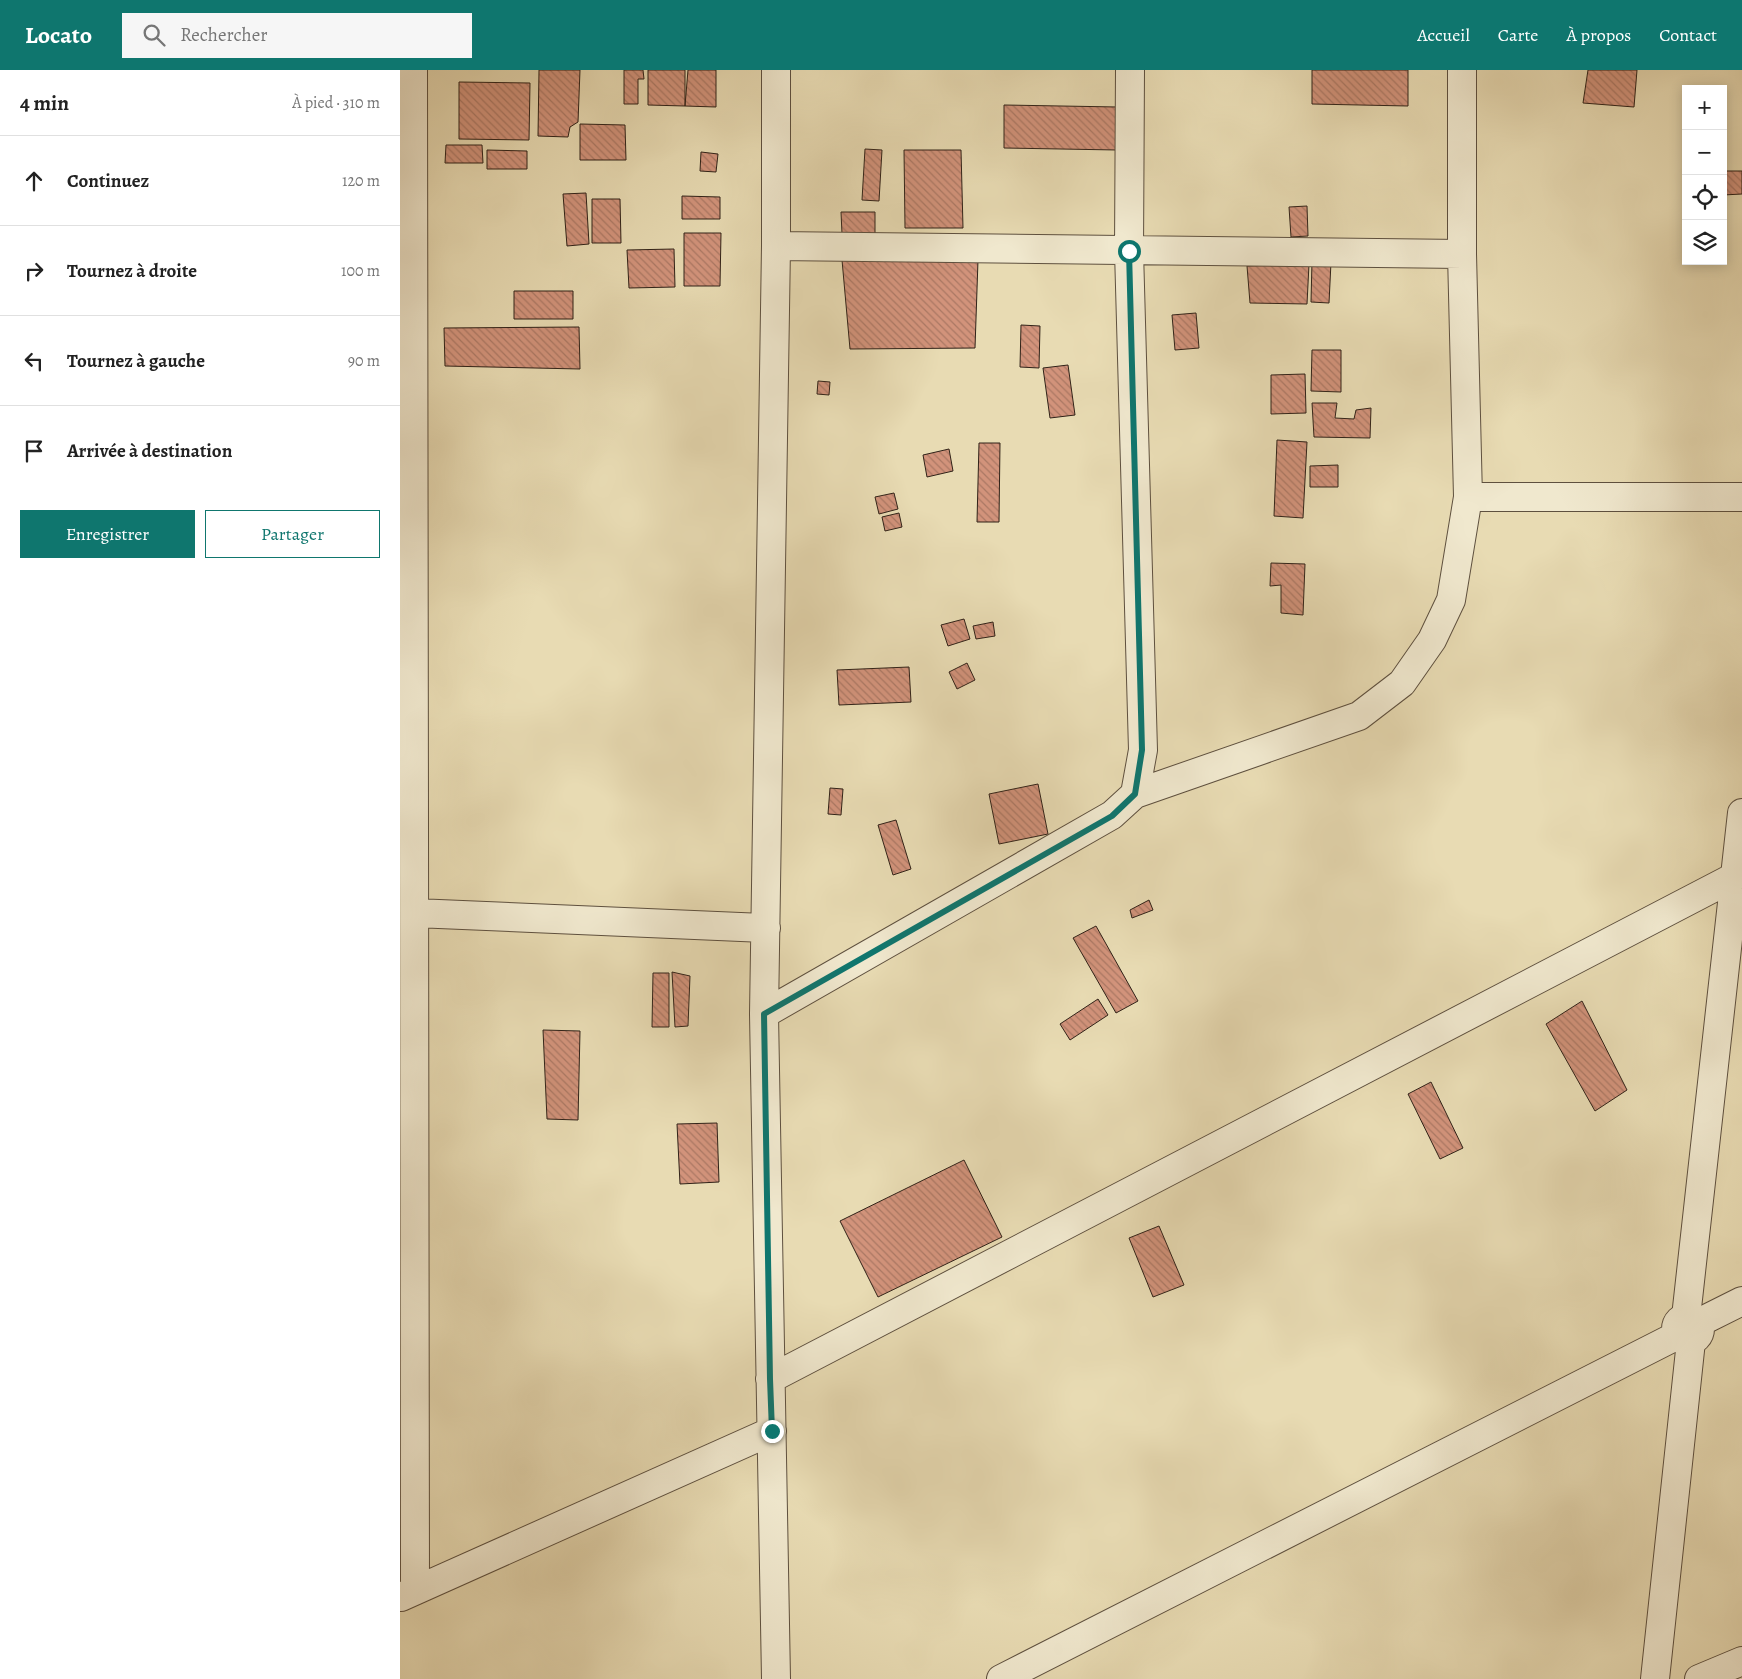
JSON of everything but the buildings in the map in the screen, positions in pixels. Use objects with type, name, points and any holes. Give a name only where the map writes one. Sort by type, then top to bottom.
[{"type":"street","points":[[413,70],[406,359],[407,692],[414,913],[408,1593],[772,1431]]},
{"type":"street","points":[[776,70],[776,246],[764,1014],[776,1679]]},
{"type":"street","points":[[1130,70],[1129,251],[1142,750],[1135,794]]},
{"type":"street","points":[[764,1014],[1112,816],[1135,794],[1359,716],[1402,683],[1432,640],[1451,600],[1468,497],[1462,254],[1462,70]]},
{"type":"street","points":[[776,246],[1462,254]]},
{"type":"street","points":[[1468,497],[1742,496]]},
{"type":"street","points":[[1655,1679],[1688,1329],[1734,960],[1736,876],[1742,813]]},
{"type":"street","points":[[770,1379],[1736,876]]},
{"type":"street","points":[[414,913],[766,928]]},
{"type":"street","points":[[1001,1679],[1742,1301]]},
{"type":"street","points":[[1699,1679],[1742,1661]]},
{"type":"route","points":[[772,1431],[764,1014],[1112,816],[1135,794],[1142,750],[1129,251]]}]
